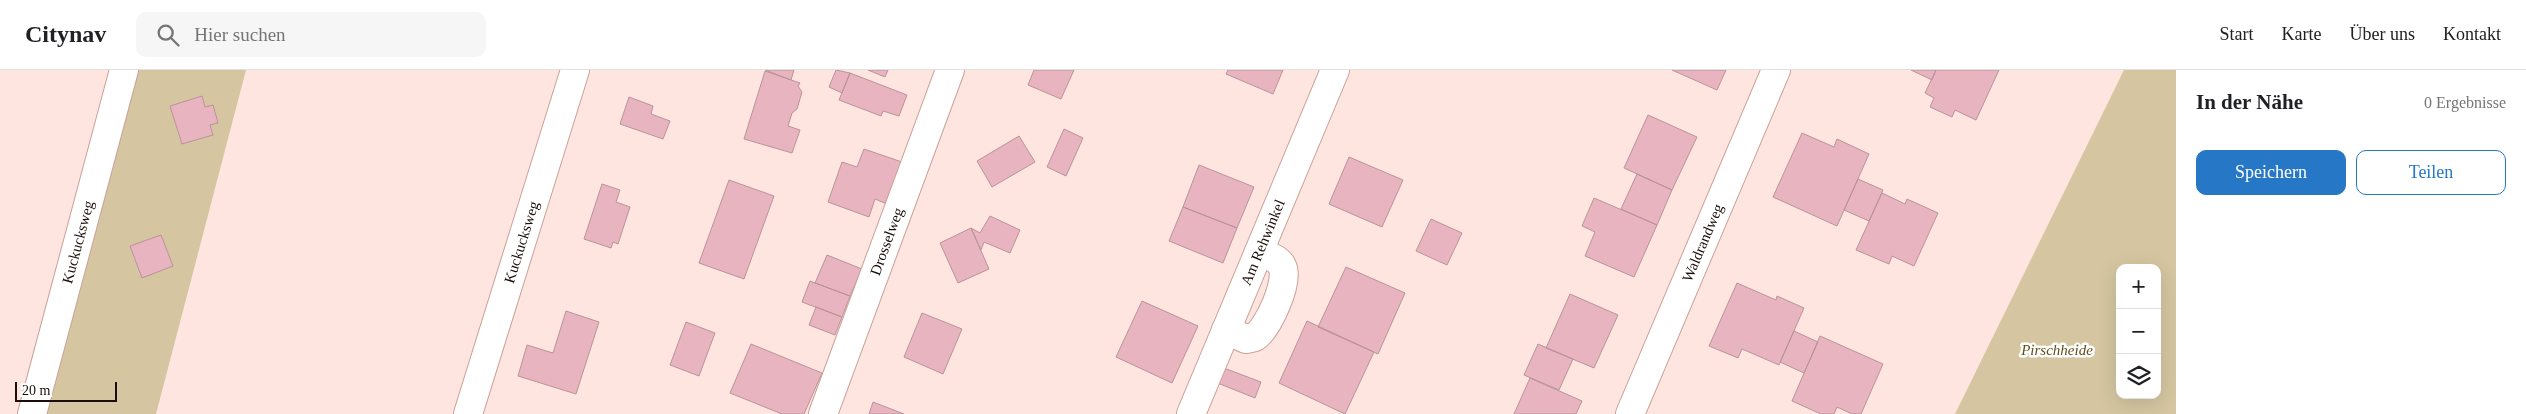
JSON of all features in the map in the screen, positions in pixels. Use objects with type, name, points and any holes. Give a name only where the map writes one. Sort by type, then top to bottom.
[{"type":"street","name":"Kuckucksweg","points":[[32,414],[124,70]]},
{"type":"street","name":"Kuckucksweg","points":[[468,414],[576,70]]},
{"type":"street","name":"Drosselweg","points":[[823,414],[950,70]]},
{"type":"street","name":"Am Rehwinkel","points":[[1191,414],[1335,70]]},
{"type":"street","name":"Waldrandweg","points":[[1630,414],[1776,70]]},
{"type":"street","points":[[1226,330],[1246,339],[1255,337],[1263,330],[1283,286],[1285,274],[1280,263],[1259,252]]},
{"type":"green space","points":[[137,70],[246,70],[156,414],[43,414]]},
{"type":"green space","name":"Pirschheide","points":[[2124,70],[2176,70],[2176,414],[1955,414]]},
{"type":"building","points":[[765,70],[794,70],[791,80]]},
{"type":"building","points":[[836,70],[850,73],[842,93],[829,87]]},
{"type":"building","points":[[868,70],[888,70],[885,77]]},
{"type":"building","points":[[1034,70],[1074,70],[1061,99],[1028,85]]},
{"type":"building","points":[[1228,70],[1283,70],[1273,94],[1226,74]]},
{"type":"building","points":[[1672,70],[1726,70],[1717,90]]},
{"type":"building","points":[[1911,70],[1936,70],[1932,80]]},
{"type":"building","points":[[1936,70],[1999,70],[1976,120],[1955,110],[1952,117],[1930,107],[1934,98],[1925,93]]},
{"type":"building","points":[[765,71],[800,83],[798,86],[802,92],[797,109],[792,113],[788,126],[800,130],[792,153],[744,139]]},
{"type":"building","points":[[850,73],[907,95],[899,116],[883,111],[881,116],[839,100]]},
{"type":"building","points":[[202,96],[205,107],[213,105],[218,123],[210,125],[213,135],[182,144],[170,106]]},
{"type":"building","points":[[629,97],[653,106],[651,114],[670,121],[663,139],[620,124]]},
{"type":"building","points":[[1648,115],[1697,137],[1672,190],[1624,168]]},
{"type":"building","points":[[1064,129],[1083,138],[1066,176],[1047,167]]},
{"type":"building","points":[[1802,133],[1834,147],[1837,139],[1869,154],[1837,226],[1773,197]]},
{"type":"building","points":[[1019,136],[1035,162],[992,187],[977,161]]},
{"type":"building","points":[[864,149],[902,162],[887,204],[875,199],[869,217],[828,202],[842,162],[857,167]]},
{"type":"building","points":[[1349,157],[1403,180],[1382,227],[1329,204]]},
{"type":"building","points":[[1199,165],[1254,187],[1237,228],[1183,207]]},
{"type":"building","points":[[1637,174],[1672,190],[1657,225],[1621,209]]},
{"type":"building","points":[[1858,179],[1883,190],[1869,221],[1844,210]]},
{"type":"building","points":[[729,180],[774,196],[744,279],[699,263]]},
{"type":"building","points":[[602,184],[620,190],[616,202],[630,207],[618,244],[613,242],[611,248],[584,239]]},
{"type":"building","points":[[1882,193],[1905,204],[1907,199],[1938,213],[1914,266],[1892,256],[1889,264],[1856,250]]},
{"type":"building","points":[[1594,198],[1657,225],[1634,277],[1585,256],[1595,232],[1582,226]]},
{"type":"building","points":[[1183,207],[1237,228],[1223,263],[1169,241]]},
{"type":"building","points":[[990,216],[1020,230],[1010,253],[984,242],[981,250],[971,228],[980,233]]},
{"type":"building","points":[[1431,219],[1462,233],[1447,265],[1416,251]]},
{"type":"building","points":[[971,228],[989,269],[958,283],[940,243]]},
{"type":"building","points":[[161,235],[173,266],[142,278],[130,246]]},
{"type":"building","points":[[827,255],[862,269],[850,296],[815,283]]},
{"type":"building","points":[[1346,267],[1405,293],[1378,354],[1318,327]]},
{"type":"building","points":[[810,281],[850,296],[842,317],[802,302]]},
{"type":"building","points":[[1737,283],[1776,300],[1777,296],[1804,308],[1779,365],[1742,349],[1738,358],[1709,346]]},
{"type":"building","points":[[1570,294],[1618,315],[1594,368],[1546,348]]},
{"type":"building","points":[[1142,301],[1198,326],[1172,383],[1116,357]]},
{"type":"building","points":[[816,307],[842,317],[835,335],[809,325]]},
{"type":"building","points":[[566,311],[599,322],[576,394],[518,376],[527,345],[553,353]]},
{"type":"building","points":[[922,313],[962,329],[943,374],[904,357]]},
{"type":"building","points":[[1307,321],[1374,352],[1345,414],[1279,383]]},
{"type":"building","points":[[686,322],[715,333],[699,376],[670,365]]},
{"type":"building","points":[[1794,331],[1818,342],[1804,373],[1780,362]]},
{"type":"building","points":[[1820,336],[1883,364],[1861,414],[1852,414],[1837,407],[1834,414],[1821,414],[1792,401]]},
{"type":"building","points":[[751,344],[822,373],[804,414],[782,414],[730,393]]},
{"type":"building","points":[[1538,344],[1573,359],[1559,390],[1524,375]]},
{"type":"building","points":[[1221,367],[1261,382],[1255,398],[1215,382]]},
{"type":"building","points":[[1530,378],[1582,401],[1576,414],[1514,414]]},
{"type":"building","points":[[873,402],[904,414],[869,414]]}]
